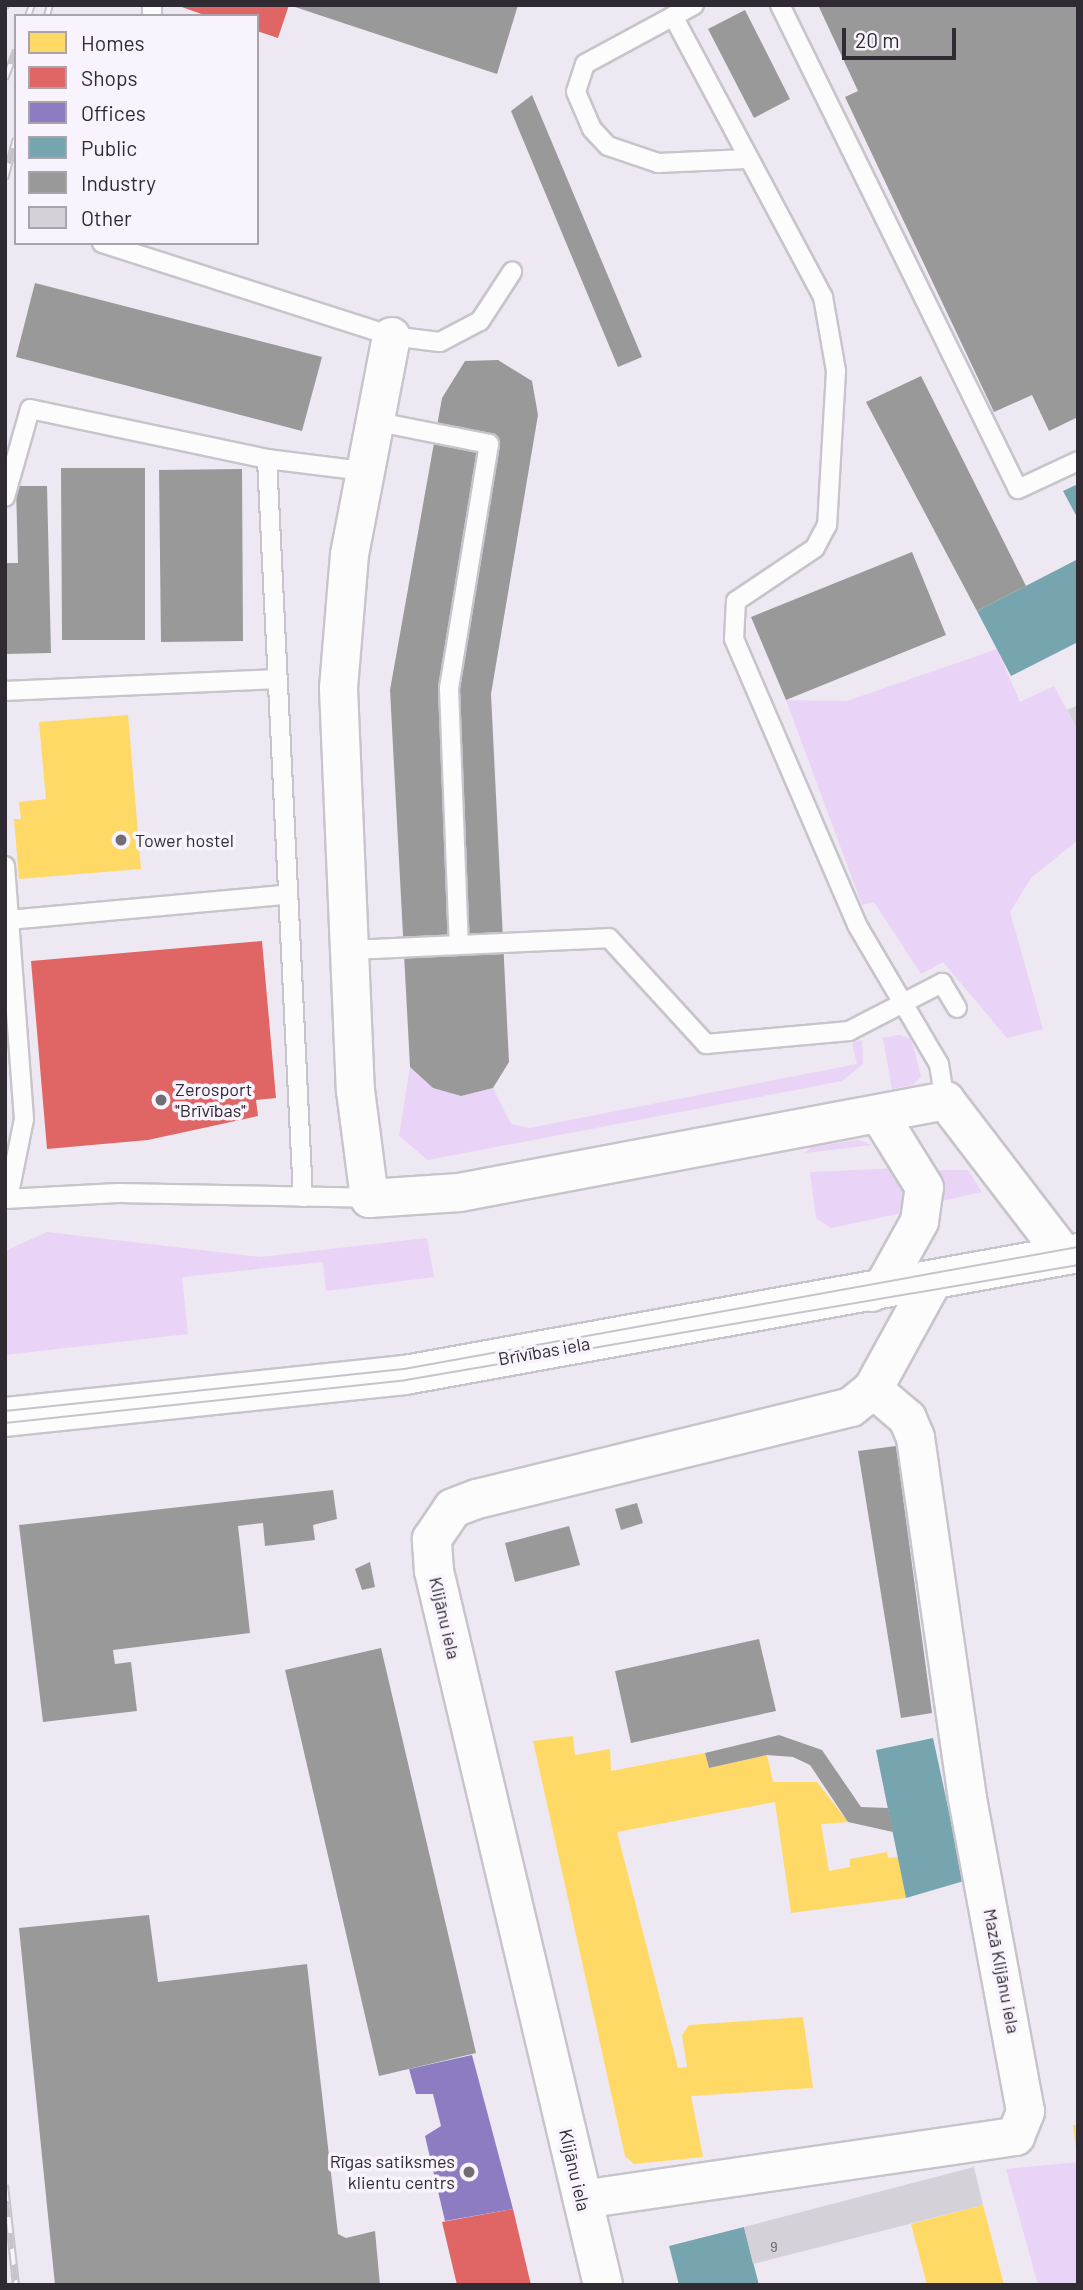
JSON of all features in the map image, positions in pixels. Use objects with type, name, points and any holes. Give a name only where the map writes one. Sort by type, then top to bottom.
[{"type":"main road","name":"Brīvības iela","points":[[5,1417],[405,1375],[1071,1254]]},
{"type":"main road","name":"Klijānu iela","points":[[603,2285],[431,1556],[432,1539],[453,1508],[477,1499],[851,1407],[873,1389],[933,1280]]},
{"type":"street","points":[[391,335],[349,554],[338,688],[358,1144],[369,1198],[459,1192],[880,1116],[945,1100],[1071,1254]]},
{"type":"street","points":[[872,1292],[884,1284],[919,1221],[924,1187],[880,1116]]},
{"type":"street","name":"Mazā Klijānu iela","points":[[582,2199],[1014,2136],[1025,2110],[967,1798],[915,1437],[907,1418],[873,1389]]},
{"type":"lane","points":[[694,5],[584,64],[576,92],[592,129],[608,146],[658,163],[747,159]]},
{"type":"lane","points":[[780,5],[1018,489],[1078,461]]},
{"type":"lane","points":[[673,16],[823,297],[836,370],[827,525],[815,548],[736,601],[734,639],[857,925],[939,1064],[945,1100]]},
{"type":"lane","points":[[108,245],[391,335],[440,342],[470,326],[512,272]]},
{"type":"lane","points":[[5,497],[30,409],[267,459],[364,471]]},
{"type":"lane","points":[[373,421],[489,444],[449,688],[459,943]]},
{"type":"lane","points":[[267,459],[285,895],[303,1197]]},
{"type":"lane","points":[[5,691],[276,680]]},
{"type":"lane","points":[[5,866],[24,1119],[7,1199],[369,1198]]},
{"type":"lane","points":[[9,920],[285,895]]},
{"type":"lane","points":[[349,950],[609,938],[706,1044],[849,1031],[905,1007],[943,983],[957,1008]]},
{"type":"shaded area","points":[[997,649],[1020,702],[1054,686],[1078,731],[1078,840],[1031,878],[1010,912],[1043,1029],[1007,1038],[943,962],[921,974],[874,902],[862,905],[786,700],[847,701]]},
{"type":"shaded area","points":[[899,1035],[911,1039],[921,1076],[913,1085],[892,1089],[883,1038]]},
{"type":"shaded area","points":[[862,1040],[863,1064],[842,1081],[428,1160],[399,1136],[410,1067],[433,1088],[461,1096],[493,1088],[511,1124],[529,1128],[857,1064],[852,1043]]},
{"type":"shaded area","points":[[858,1140],[872,1145],[805,1153],[811,1147]]},
{"type":"shaded area","points":[[901,1168],[910,1190],[907,1212],[831,1228],[816,1218],[810,1172]]},
{"type":"shaded area","points":[[937,1170],[968,1170],[982,1192],[942,1201]]},
{"type":"shaded area","points":[[47,1232],[260,1257],[427,1238],[434,1277],[326,1291],[323,1262],[182,1277],[188,1334],[5,1355],[5,1251]]},
{"type":"shaded area","points":[[1078,2162],[1078,2285],[1038,2285],[1006,2169]]},
{"type":"building: Homes","points":[[128,715],[141,869],[19,879],[14,819],[21,819],[19,802],[46,799],[39,722]]},
{"type":"building: Homes","points":[[573,1736],[575,1755],[610,1749],[611,1771],[705,1753],[709,1768],[767,1755],[773,1782],[817,1782],[848,1822],[821,1824],[829,1871],[850,1867],[850,1859],[887,1852],[888,1858],[898,1857],[906,1898],[791,1913],[775,1802],[617,1832],[678,2068],[687,2067],[682,2035],[689,2025],[803,2017],[813,2088],[691,2096],[703,2157],[634,2164],[625,2156],[533,1741]]},
{"type":"building: Homes","points":[[1073,2125],[1078,2125],[1078,2149],[1076,2149]]},
{"type":"building: Homes","points":[[983,2205],[1004,2285],[927,2285],[911,2224]]},
{"type":"building: Shops","points":[[176,5],[289,5],[278,38],[259,32],[259,14],[201,14]]},
{"type":"building: Shops","points":[[262,941],[276,1098],[256,1100],[258,1116],[148,1140],[47,1149],[31,961]]},
{"type":"building: Shops","points":[[513,2209],[531,2285],[457,2285],[442,2222]]},
{"type":"building: Offices","name":"Rīgas satiksmes klientu centrs","points":[[472,2055],[513,2209],[445,2221],[425,2136],[441,2126],[433,2094],[416,2094],[409,2069]]},
{"type":"building: Public","points":[[1078,484],[1078,519],[1063,491]]},
{"type":"building: Public","points":[[1078,559],[1078,642],[1011,676],[977,611]]},
{"type":"building: Public","points":[[933,1738],[964,1881],[906,1898],[876,1750]]},
{"type":"building: Public","points":[[744,2227],[759,2285],[679,2285],[669,2246]]},
{"type":"building: Industry","points":[[289,5],[518,5],[497,74]]},
{"type":"building: Industry","points":[[818,5],[1078,5],[1078,417],[1049,431],[1032,395],[994,412],[845,97],[858,91]]},
{"type":"building: Industry","points":[[745,10],[790,99],[754,118],[708,29]]},
{"type":"building: Industry","points":[[532,95],[642,357],[618,367],[511,111]]},
{"type":"building: Industry","points":[[35,283],[322,357],[302,431],[16,357]]},
{"type":"building: Industry","points":[[498,360],[532,381],[538,415],[491,694],[509,1062],[493,1088],[461,1096],[433,1088],[410,1067],[390,690],[442,398],[465,361]]},
{"type":"building: Industry","points":[[921,376],[1026,586],[977,611],[866,402]]},
{"type":"building: Industry","points":[[61,468],[145,468],[145,640],[62,640]]},
{"type":"building: Industry","points":[[242,469],[243,641],[161,642],[159,470]]},
{"type":"building: Industry","points":[[16,486],[47,486],[51,653],[5,654],[5,563],[18,563]]},
{"type":"building: Industry","points":[[912,552],[946,635],[786,700],[751,617]]},
{"type":"building: Industry","points":[[896,1446],[932,1713],[901,1718],[858,1451]]},
{"type":"building: Industry","points":[[333,1490],[337,1519],[313,1525],[315,1540],[265,1546],[263,1523],[238,1526],[250,1633],[113,1650],[115,1664],[131,1662],[137,1711],[43,1722],[19,1525]]},
{"type":"building: Industry","points":[[637,1503],[643,1523],[621,1530],[615,1509]]},
{"type":"building: Industry","points":[[569,1526],[580,1565],[515,1582],[505,1543]]},
{"type":"building: Industry","points":[[370,1562],[375,1587],[362,1590],[355,1569]]},
{"type":"building: Industry","points":[[759,1639],[776,1711],[631,1743],[615,1671]]},
{"type":"building: Industry","points":[[381,1648],[476,2053],[379,2076],[285,1670]]},
{"type":"building: Industry","points":[[779,1735],[822,1750],[861,1807],[888,1808],[893,1832],[848,1822],[810,1765],[793,1757],[767,1755],[709,1768],[705,1753]]},
{"type":"building: Industry","points":[[149,1915],[158,1982],[307,1964],[338,2234],[346,2238],[375,2231],[380,2285],[55,2285],[19,1928]]},
{"type":"building: Other","points":[[1078,705],[1078,731],[1067,710]]},
{"type":"building: Other","points":[[974,2167],[983,2205],[753,2264],[744,2227]]},
{"type":"tram line","points":[[5,1411],[404,1369],[1078,1247]]},
{"type":"tram line","points":[[5,1423],[406,1380],[1078,1265]]},
{"type":"railway","points":[[29,14],[32,5]]},
{"type":"railway","points":[[48,14],[50,5]]},
{"type":"railway","points":[[5,79],[14,55]]},
{"type":"railway","points":[[5,179],[14,145]]},
{"type":"railway","points":[[5,2185],[16,2285]]},
{"type":"place","name":"Tower hostel","points":[[121,840]]},
{"type":"place","name":"Zerosport \"Brīvības\"","points":[[161,1100]]},
{"type":"place","name":"Rīgas satiksmes klientu centrs","points":[[469,2172]]}]
